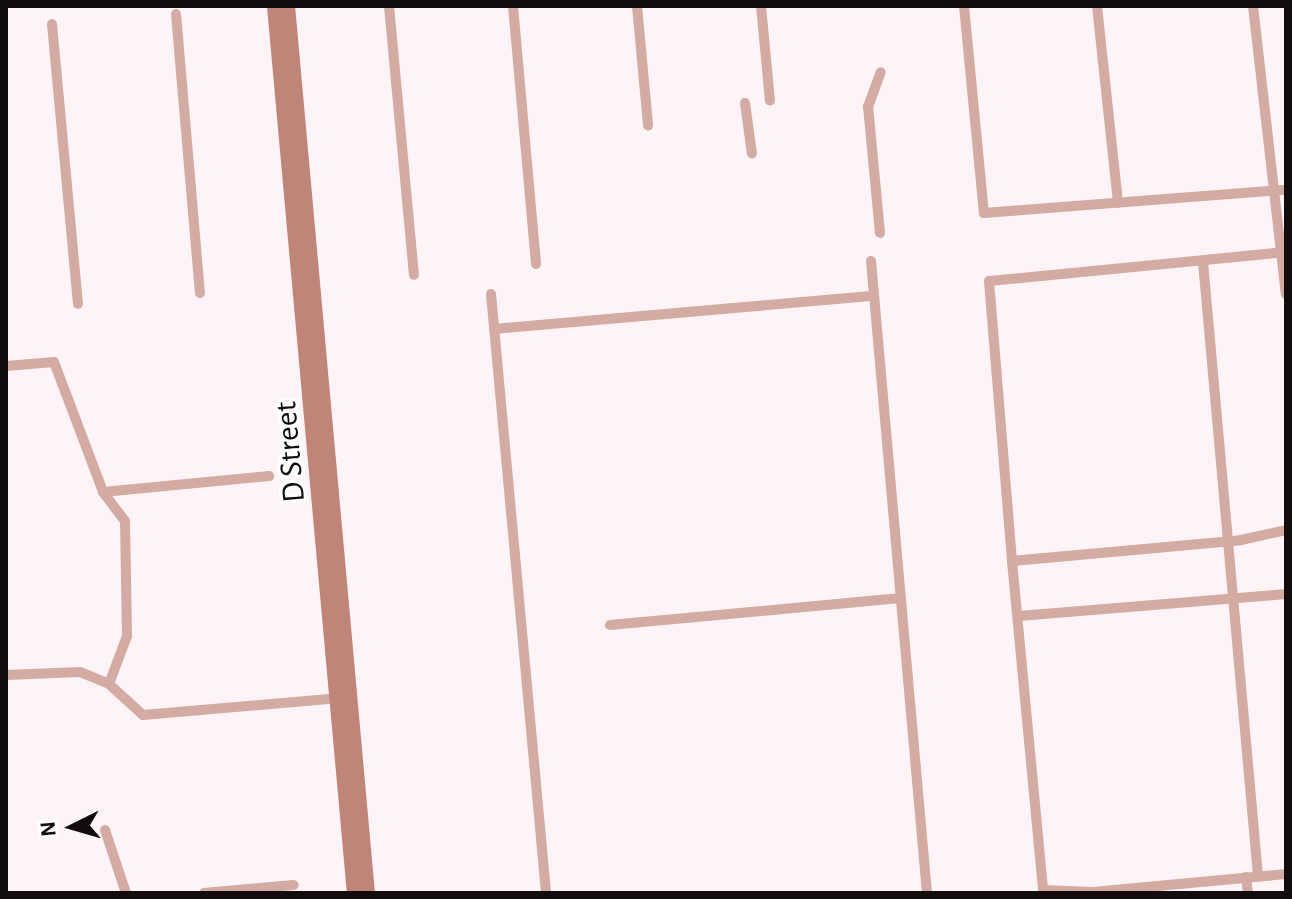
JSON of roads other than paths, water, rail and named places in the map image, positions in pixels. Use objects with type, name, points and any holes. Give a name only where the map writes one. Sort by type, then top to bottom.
[{"type":"street","name":"D Street","points":[[281,6],[361,893]]},
{"type":"lane","points":[[389,6],[414,275]]},
{"type":"lane","points":[[513,6],[536,264]]},
{"type":"lane","points":[[637,6],[648,125]]},
{"type":"lane","points":[[761,6],[770,101]]},
{"type":"lane","points":[[964,6],[984,213],[1286,190]]},
{"type":"lane","points":[[1097,6],[1118,203]]},
{"type":"lane","points":[[1253,6],[1271,192],[1284,252],[1286,294]]},
{"type":"lane","points":[[176,14],[200,293]]},
{"type":"lane","points":[[52,24],[78,304]]},
{"type":"lane","points":[[880,233],[868,107],[881,72]]},
{"type":"lane","points":[[745,103],[752,154]]},
{"type":"lane","points":[[1284,252],[989,281],[1043,892],[1093,892],[1286,874]]},
{"type":"lane","points":[[871,261],[927,893]]},
{"type":"lane","points":[[1203,262],[1258,876]]},
{"type":"lane","points":[[491,294],[546,893]]},
{"type":"lane","points":[[494,329],[874,296]]},
{"type":"lane","points":[[6,366],[54,362],[103,492],[125,521],[127,636],[109,684]]},
{"type":"lane","points":[[103,492],[269,476]]},
{"type":"lane","points":[[1012,561],[1228,541],[1286,530]]},
{"type":"lane","points":[[1019,616],[1286,594]]},
{"type":"lane","points":[[610,625],[901,598]]},
{"type":"lane","points":[[6,675],[80,672],[109,684],[143,715],[344,698]]},
{"type":"lane","points":[[105,830],[126,893]]},
{"type":"lane","points":[[1246,877],[1248,893]]},
{"type":"lane","points":[[204,893],[294,885]]}]
